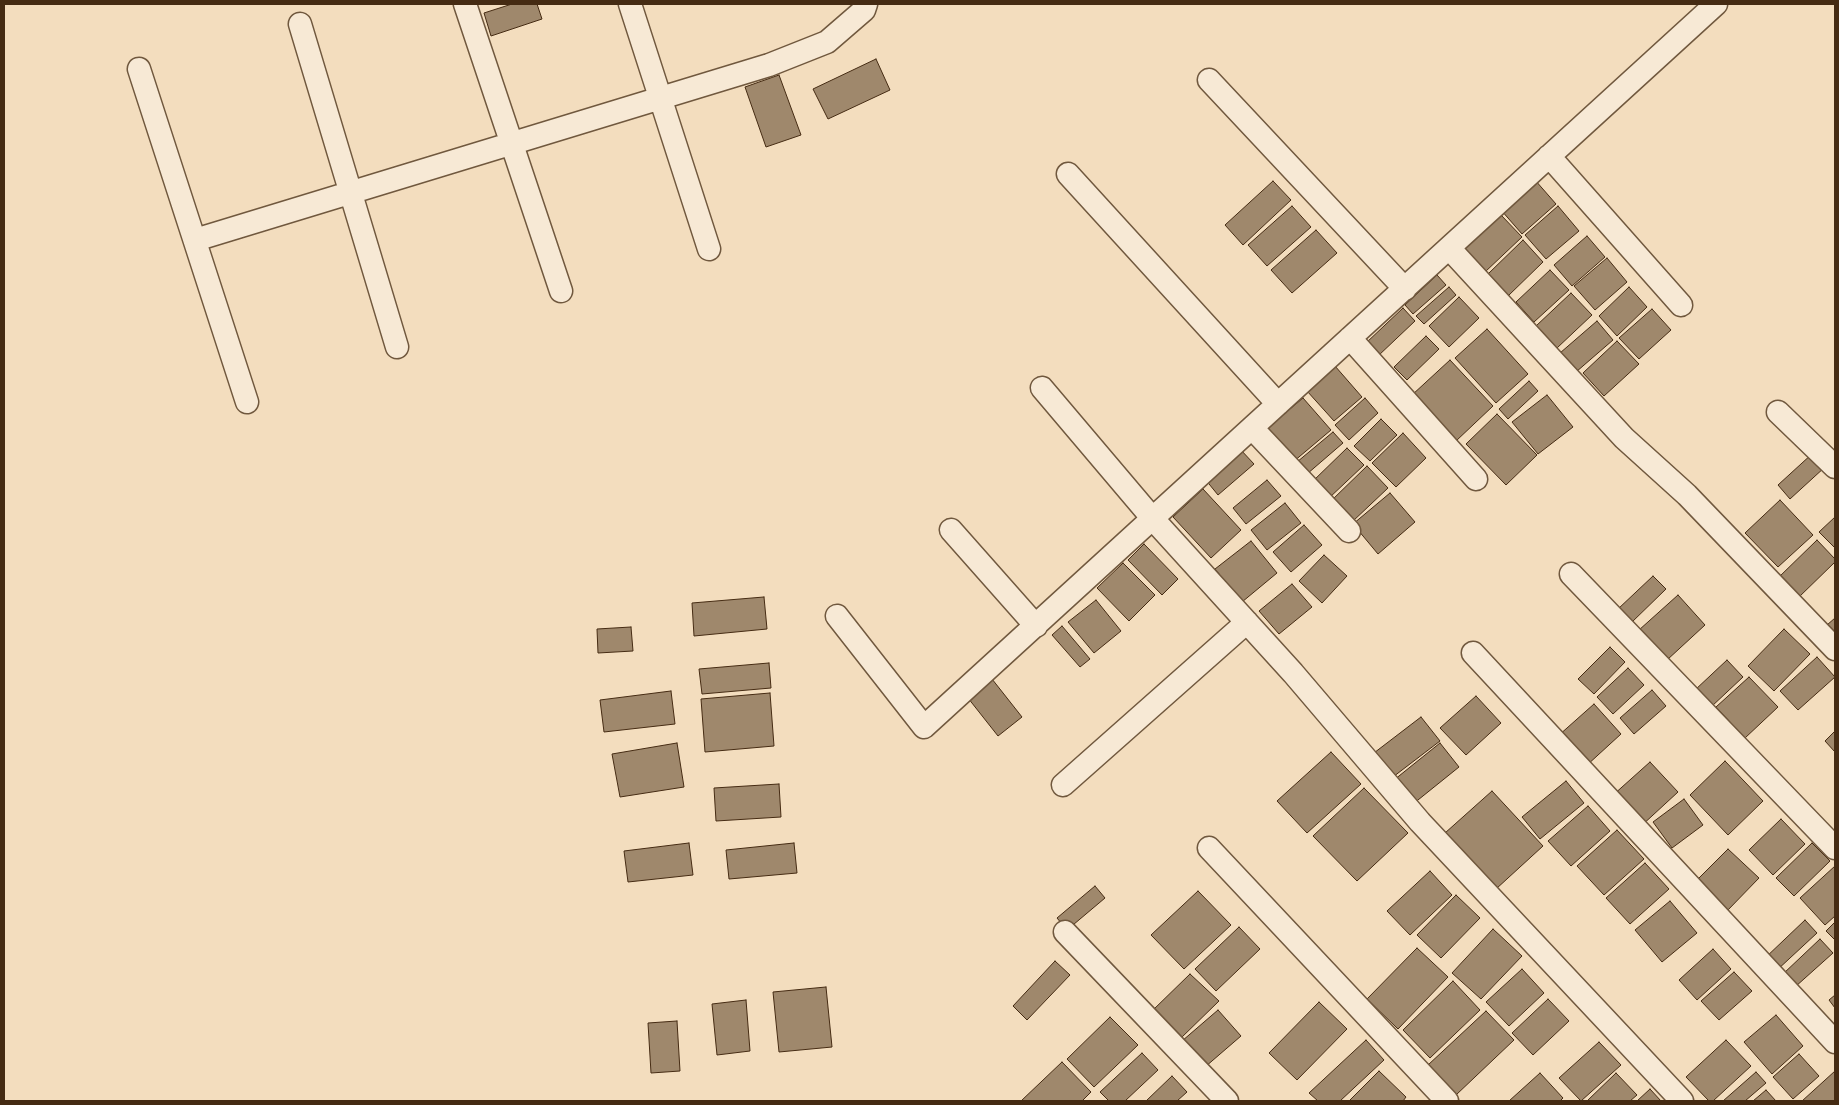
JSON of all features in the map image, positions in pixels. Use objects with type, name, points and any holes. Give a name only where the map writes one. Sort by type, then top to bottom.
[{"type":"street","points":[[465,4],[561,291]]},
{"type":"street","points":[[630,4],[709,249]]},
{"type":"street","points":[[195,240],[769,65],[826,42],[864,10],[866,4]]},
{"type":"street","points":[[838,616],[924,728],[1716,4]]},
{"type":"street","points":[[300,24],[397,347]]},
{"type":"street","points":[[139,69],[247,402]]},
{"type":"street","points":[[1209,80],[1405,289]]},
{"type":"street","points":[[1549,156],[1681,305]]},
{"type":"street","points":[[1068,174],[1278,404]]},
{"type":"street","points":[[1449,248],[1624,438],[1687,495],[1835,650]]},
{"type":"street","points":[[1350,338],[1476,478]]},
{"type":"street","points":[[1042,388],[1153,519],[1247,622],[1420,822],[1682,1101]]},
{"type":"street","points":[[1778,412],[1835,468]]},
{"type":"street","points":[[1252,428],[1349,531]]},
{"type":"street","points":[[951,530],[1036,626]]},
{"type":"street","points":[[1571,574],[1835,848]]},
{"type":"street","points":[[1063,785],[1247,622]]},
{"type":"street","points":[[1473,653],[1835,1042]]},
{"type":"street","points":[[1209,848],[1447,1101]]},
{"type":"street","points":[[1065,932],[1227,1101]]},
{"type":"building","points":[[512,4],[537,4],[542,19],[491,36],[484,13]]},
{"type":"building","points":[[876,59],[890,90],[828,119],[813,89]]},
{"type":"building","points":[[779,75],[801,135],[766,147],[745,87]]},
{"type":"building","points":[[1535,180],[1556,204],[1522,234],[1501,210]]},
{"type":"building","points":[[1273,181],[1291,200],[1243,245],[1225,225]]},
{"type":"building","points":[[1292,206],[1311,227],[1267,266],[1248,245]]},
{"type":"building","points":[[1558,206],[1579,231],[1546,259],[1525,235]]},
{"type":"building","points":[[1501,215],[1522,237],[1485,272],[1464,249]]},
{"type":"building","points":[[1316,230],[1337,253],[1292,293],[1271,270]]},
{"type":"building","points":[[1587,236],[1605,257],[1572,286],[1554,265]]},
{"type":"building","points":[[1523,240],[1543,262],[1508,296],[1488,274]]},
{"type":"building","points":[[1607,258],[1627,282],[1595,310],[1574,286]]},
{"type":"building","points":[[1550,270],[1569,290],[1534,322],[1516,302]]},
{"type":"building","points":[[1437,275],[1446,285],[1413,314],[1405,305]]},
{"type":"building","points":[[1449,287],[1456,295],[1424,324],[1416,316]]},
{"type":"building","points":[[1629,287],[1647,307],[1617,336],[1599,316]]},
{"type":"building","points":[[1571,293],[1592,315],[1557,348],[1536,326]]},
{"type":"building","points":[[1459,297],[1479,318],[1449,347],[1429,326]]},
{"type":"building","points":[[1403,308],[1415,321],[1378,356],[1366,343]]},
{"type":"building","points":[[1652,309],[1671,330],[1639,359],[1619,338]]},
{"type":"building","points":[[1597,321],[1613,340],[1576,372],[1560,353]]},
{"type":"building","points":[[1487,329],[1528,374],[1496,403],[1455,358]]},
{"type":"building","points":[[1426,336],[1439,349],[1407,380],[1394,367]]},
{"type":"building","points":[[1617,341],[1639,364],[1604,396],[1583,373]]},
{"type":"building","points":[[1450,360],[1493,406],[1456,441],[1412,395]]},
{"type":"building","points":[[1335,366],[1362,397],[1334,421],[1307,391]]},
{"type":"building","points":[[1529,381],[1538,391],[1508,419],[1499,409]]},
{"type":"building","points":[[1547,395],[1573,427],[1538,454],[1512,422]]},
{"type":"building","points":[[1303,398],[1331,430],[1293,462],[1265,430]]},
{"type":"building","points":[[1365,398],[1378,413],[1349,440],[1335,425]]},
{"type":"building","points":[[1497,414],[1537,455],[1506,485],[1466,444]]},
{"type":"building","points":[[1381,419],[1397,435],[1370,461],[1354,446]]},
{"type":"building","points":[[1333,432],[1343,443],[1307,474],[1297,462]]},
{"type":"building","points":[[1403,433],[1426,458],[1396,487],[1372,463]]},
{"type":"building","points":[[1347,448],[1364,465],[1328,499],[1312,482]]},
{"type":"building","points":[[1240,449],[1254,464],[1218,495],[1205,479]]},
{"type":"building","points":[[1813,453],[1825,467],[1790,499],[1778,485]]},
{"type":"building","points":[[1367,466],[1388,488],[1352,522],[1331,501]]},
{"type":"building","points":[[1267,480],[1281,496],[1246,524],[1233,508]]},
{"type":"building","points":[[1203,489],[1241,530],[1211,558],[1173,517]]},
{"type":"building","points":[[1390,493],[1415,522],[1378,554],[1353,524]]},
{"type":"building","points":[[1780,500],[1813,535],[1778,567],[1745,533]]},
{"type":"building","points":[[1285,503],[1301,523],[1267,550],[1251,530]]},
{"type":"building","points":[[1835,517],[1835,548],[1819,532]]},
{"type":"building","points":[[1304,525],[1322,545],[1291,572],[1273,552]]},
{"type":"building","points":[[1817,540],[1835,559],[1835,562],[1798,598],[1778,578]]},
{"type":"building","points":[[1251,541],[1277,573],[1242,602],[1215,569]]},
{"type":"building","points":[[1144,544],[1178,579],[1162,595],[1128,560]]},
{"type":"building","points":[[1324,555],[1347,576],[1322,603],[1299,581]]},
{"type":"building","points":[[1123,563],[1155,595],[1129,621],[1097,588]]},
{"type":"building","points":[[1653,576],[1666,589],[1631,623],[1618,609]]},
{"type":"building","points":[[1292,584],[1312,607],[1279,634],[1259,611]]},
{"type":"building","points":[[1678,595],[1705,625],[1667,660],[1639,630]]},
{"type":"building","points":[[764,597],[767,629],[694,636],[692,603]]},
{"type":"building","points":[[1096,600],[1121,631],[1094,653],[1068,622]]},
{"type":"building","points":[[1835,618],[1835,635],[1827,625]]},
{"type":"building","points":[[1062,626],[1090,659],[1080,667],[1052,635]]},
{"type":"building","points":[[631,627],[633,651],[598,653],[597,629]]},
{"type":"building","points":[[1784,629],[1810,654],[1774,691],[1748,666]]},
{"type":"building","points":[[1610,647],[1625,662],[1594,694],[1578,679]]},
{"type":"building","points":[[1817,657],[1835,677],[1798,710],[1780,691]]},
{"type":"building","points":[[1727,660],[1743,677],[1711,707],[1695,690]]},
{"type":"building","points":[[769,663],[771,688],[702,694],[699,669]]},
{"type":"building","points":[[1628,668],[1644,685],[1613,714],[1597,697]]},
{"type":"building","points":[[1749,677],[1778,707],[1745,738],[1716,707]]},
{"type":"building","points":[[992,679],[1022,717],[998,736],[968,698]]},
{"type":"building","points":[[1652,690],[1666,706],[1634,734],[1620,718]]},
{"type":"building","points":[[671,691],[675,724],[604,732],[600,700]]},
{"type":"building","points":[[770,693],[774,746],[705,752],[701,699]]},
{"type":"building","points":[[1476,696],[1501,723],[1466,755],[1440,728]]},
{"type":"building","points":[[1594,704],[1621,734],[1586,766],[1558,736]]},
{"type":"building","points":[[1421,717],[1440,741],[1389,780],[1370,756]]},
{"type":"building","points":[[1835,731],[1835,752],[1825,741]]},
{"type":"building","points":[[677,743],[684,787],[620,797],[612,754]]},
{"type":"building","points":[[1440,743],[1459,767],[1413,804],[1394,780]]},
{"type":"building","points":[[1331,752],[1361,784],[1307,833],[1277,801]]},
{"type":"building","points":[[1725,761],[1763,801],[1728,835],[1690,795]]},
{"type":"building","points":[[1650,762],[1678,792],[1640,827],[1612,796]]},
{"type":"building","points":[[1566,781],[1584,803],[1540,839],[1522,817]]},
{"type":"building","points":[[779,784],[781,817],[716,821],[714,788]]},
{"type":"building","points":[[1364,788],[1408,833],[1357,881],[1313,836]]},
{"type":"building","points":[[1492,791],[1543,846],[1496,889],[1445,833]]},
{"type":"building","points":[[1684,799],[1703,825],[1672,848],[1653,822]]},
{"type":"building","points":[[1588,806],[1610,831],[1571,866],[1548,841]]},
{"type":"building","points":[[1781,819],[1805,844],[1773,875],[1749,850]]},
{"type":"building","points":[[1617,830],[1644,859],[1604,895],[1577,866]]},
{"type":"building","points":[[689,843],[693,875],[628,882],[624,851]]},
{"type":"building","points":[[794,843],[797,873],[729,879],[726,850]]},
{"type":"building","points":[[1812,843],[1830,861],[1794,896],[1776,878]]},
{"type":"building","points":[[1728,849],[1759,878],[1726,912],[1695,882]]},
{"type":"building","points":[[1645,863],[1669,889],[1630,924],[1606,898]]},
{"type":"building","points":[[1835,866],[1835,916],[1825,925],[1800,898]]},
{"type":"building","points":[[1430,871],[1452,895],[1410,935],[1387,911]]},
{"type":"building","points":[[1095,886],[1105,898],[1067,930],[1057,918]]},
{"type":"building","points":[[1198,891],[1231,925],[1184,969],[1151,935]]},
{"type":"building","points":[[1456,895],[1480,918],[1441,958],[1417,935]]},
{"type":"building","points":[[1670,901],[1697,933],[1662,962],[1635,930]]},
{"type":"building","points":[[1805,920],[1817,933],[1776,971],[1764,959]]},
{"type":"building","points":[[1835,922],[1835,940],[1826,931]]},
{"type":"building","points":[[1239,927],[1260,949],[1216,991],[1195,969]]},
{"type":"building","points":[[1493,929],[1522,956],[1481,999],[1452,973]]},
{"type":"building","points":[[1820,939],[1833,953],[1795,987],[1783,974]]},
{"type":"building","points":[[1417,948],[1448,977],[1398,1029],[1367,999]]},
{"type":"building","points":[[1713,949],[1731,969],[1697,1000],[1679,980]]},
{"type":"building","points":[[1055,961],[1070,975],[1027,1020],[1013,1006]]},
{"type":"building","points":[[1522,969],[1544,993],[1509,1026],[1486,1002]]},
{"type":"building","points":[[1734,972],[1752,991],[1719,1020],[1701,1001]]},
{"type":"building","points":[[1190,974],[1219,1001],[1180,1039],[1152,1011]]},
{"type":"building","points":[[1453,981],[1480,1010],[1430,1058],[1403,1030]]},
{"type":"building","points":[[826,987],[832,1047],[779,1052],[773,992]]},
{"type":"building","points":[[1835,995],[1835,1008],[1829,1000]]},
{"type":"building","points":[[1548,999],[1569,1021],[1533,1055],[1512,1033]]},
{"type":"building","points":[[746,1000],[750,1051],[717,1055],[712,1004]]},
{"type":"building","points":[[1319,1002],[1347,1029],[1297,1080],[1269,1053]]},
{"type":"building","points":[[1218,1010],[1241,1036],[1205,1067],[1182,1041]]},
{"type":"building","points":[[1486,1011],[1514,1040],[1456,1095],[1428,1065]]},
{"type":"building","points":[[1776,1015],[1803,1046],[1772,1074],[1744,1042]]},
{"type":"building","points":[[1110,1017],[1138,1045],[1094,1087],[1067,1059]]},
{"type":"building","points":[[677,1021],[680,1071],[651,1073],[648,1023]]},
{"type":"building","points":[[1366,1040],[1384,1060],[1340,1101],[1318,1101],[1309,1093]]},
{"type":"building","points":[[1726,1040],[1751,1066],[1713,1101],[1709,1101],[1686,1077]]},
{"type":"building","points":[[1599,1042],[1621,1065],[1581,1101],[1559,1078]]},
{"type":"building","points":[[1142,1053],[1158,1070],[1125,1101],[1109,1101],[1100,1092]]},
{"type":"building","points":[[1799,1054],[1819,1076],[1793,1099],[1773,1077]]},
{"type":"building","points":[[1062,1062],[1091,1092],[1082,1101],[1021,1101]]},
{"type":"building","points":[[1379,1071],[1406,1097],[1403,1101],[1349,1101]]},
{"type":"building","points":[[1835,1071],[1835,1101],[1802,1101]]},
{"type":"building","points":[[1756,1072],[1766,1083],[1745,1101],[1723,1101]]},
{"type":"building","points":[[1540,1073],[1563,1098],[1560,1101],[1509,1101]]},
{"type":"building","points":[[1616,1073],[1637,1095],[1630,1101],[1587,1101]]},
{"type":"building","points":[[1172,1076],[1187,1092],[1177,1101],[1146,1101]]},
{"type":"building","points":[[1650,1089],[1661,1101],[1637,1101]]},
{"type":"building","points":[[1766,1090],[1776,1101],[1753,1101]]}]
